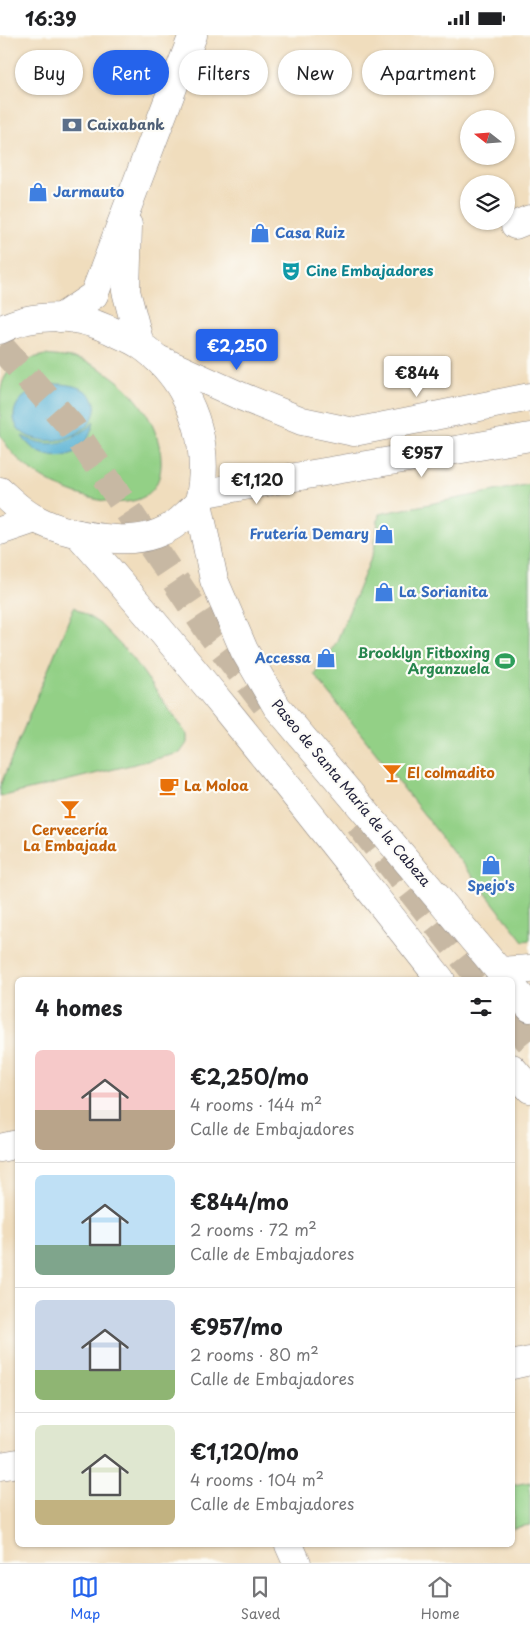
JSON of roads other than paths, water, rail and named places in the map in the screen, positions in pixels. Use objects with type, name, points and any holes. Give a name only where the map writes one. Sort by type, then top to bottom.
[{"type":"main road","points":[[60,318],[94,295],[193,35]]},
{"type":"main road","points":[[128,207],[126,291],[148,351]]},
{"type":"main road","points":[[0,330],[23,321],[60,318],[99,325],[238,395],[302,421],[354,432],[530,397]]},
{"type":"main road","name":"Paseo de Santa María de la Cabeza","points":[[148,351],[183,392],[198,428],[204,464],[199,498],[214,580],[244,650],[277,707],[505,977]]},
{"type":"main road","points":[[0,491],[35,519],[78,534],[122,539],[154,535],[168,530],[184,517],[199,498],[287,477],[443,453],[530,437]]},
{"type":"main road","points":[[0,531],[35,519]]},
{"type":"main road","points":[[78,534],[127,589],[224,706],[439,977]]},
{"type":"main road","points":[[512,977],[530,969]]},
{"type":"main road","name":"Paseo de Santa María de la Cabeza","points":[[515,989],[530,1008]]},
{"type":"main road","points":[[515,1072],[530,1089]]},
{"type":"main road","points":[[0,1148],[15,1145]]},
{"type":"main road","points":[[515,1364],[530,1361]]},
{"type":"main road","points":[[0,1466],[15,1464]]},
{"type":"main road","points":[[290,1547],[297,1563]]},
{"type":"water","points":[[59,384],[80,388],[92,397],[95,408],[92,419],[82,430],[68,438],[50,441],[24,434],[14,420],[15,409],[18,403],[29,393]]},
{"type":"water","points":[[94,422],[87,440],[80,448],[72,454],[63,456],[44,454],[28,444],[22,436],[51,444],[69,440]]},
{"type":"tunnel","points":[[0,346],[71,426],[209,631],[265,704]]},
{"type":"tunnel","points":[[359,824],[479,977]]},
{"type":"tunnel","points":[[515,1024],[530,1042]]},
{"type":"place","name":"Caixabank","points":[[72,125]]},
{"type":"place","name":"Jarmauto","points":[[38,192]]},
{"type":"place","name":"Casa Ruiz","points":[[260,233]]},
{"type":"place","name":"Cine Embajadores","points":[[291,271]]},
{"type":"place","name":"Frutería Demary","points":[[384,534]]},
{"type":"place","name":"La Sorianita","points":[[384,592]]},
{"type":"place","name":"Accessa","points":[[326,658]]},
{"type":"place","name":"Brooklyn Fitboxing Arganzuela","points":[[505,661]]},
{"type":"place","name":"El colmadito","points":[[392,773]]},
{"type":"place","name":"La Moloa","points":[[169,786]]},
{"type":"place","name":"Cervecería La Embajada","points":[[70,809]]},
{"type":"place","name":"Spejo's","points":[[491,865]]}]
